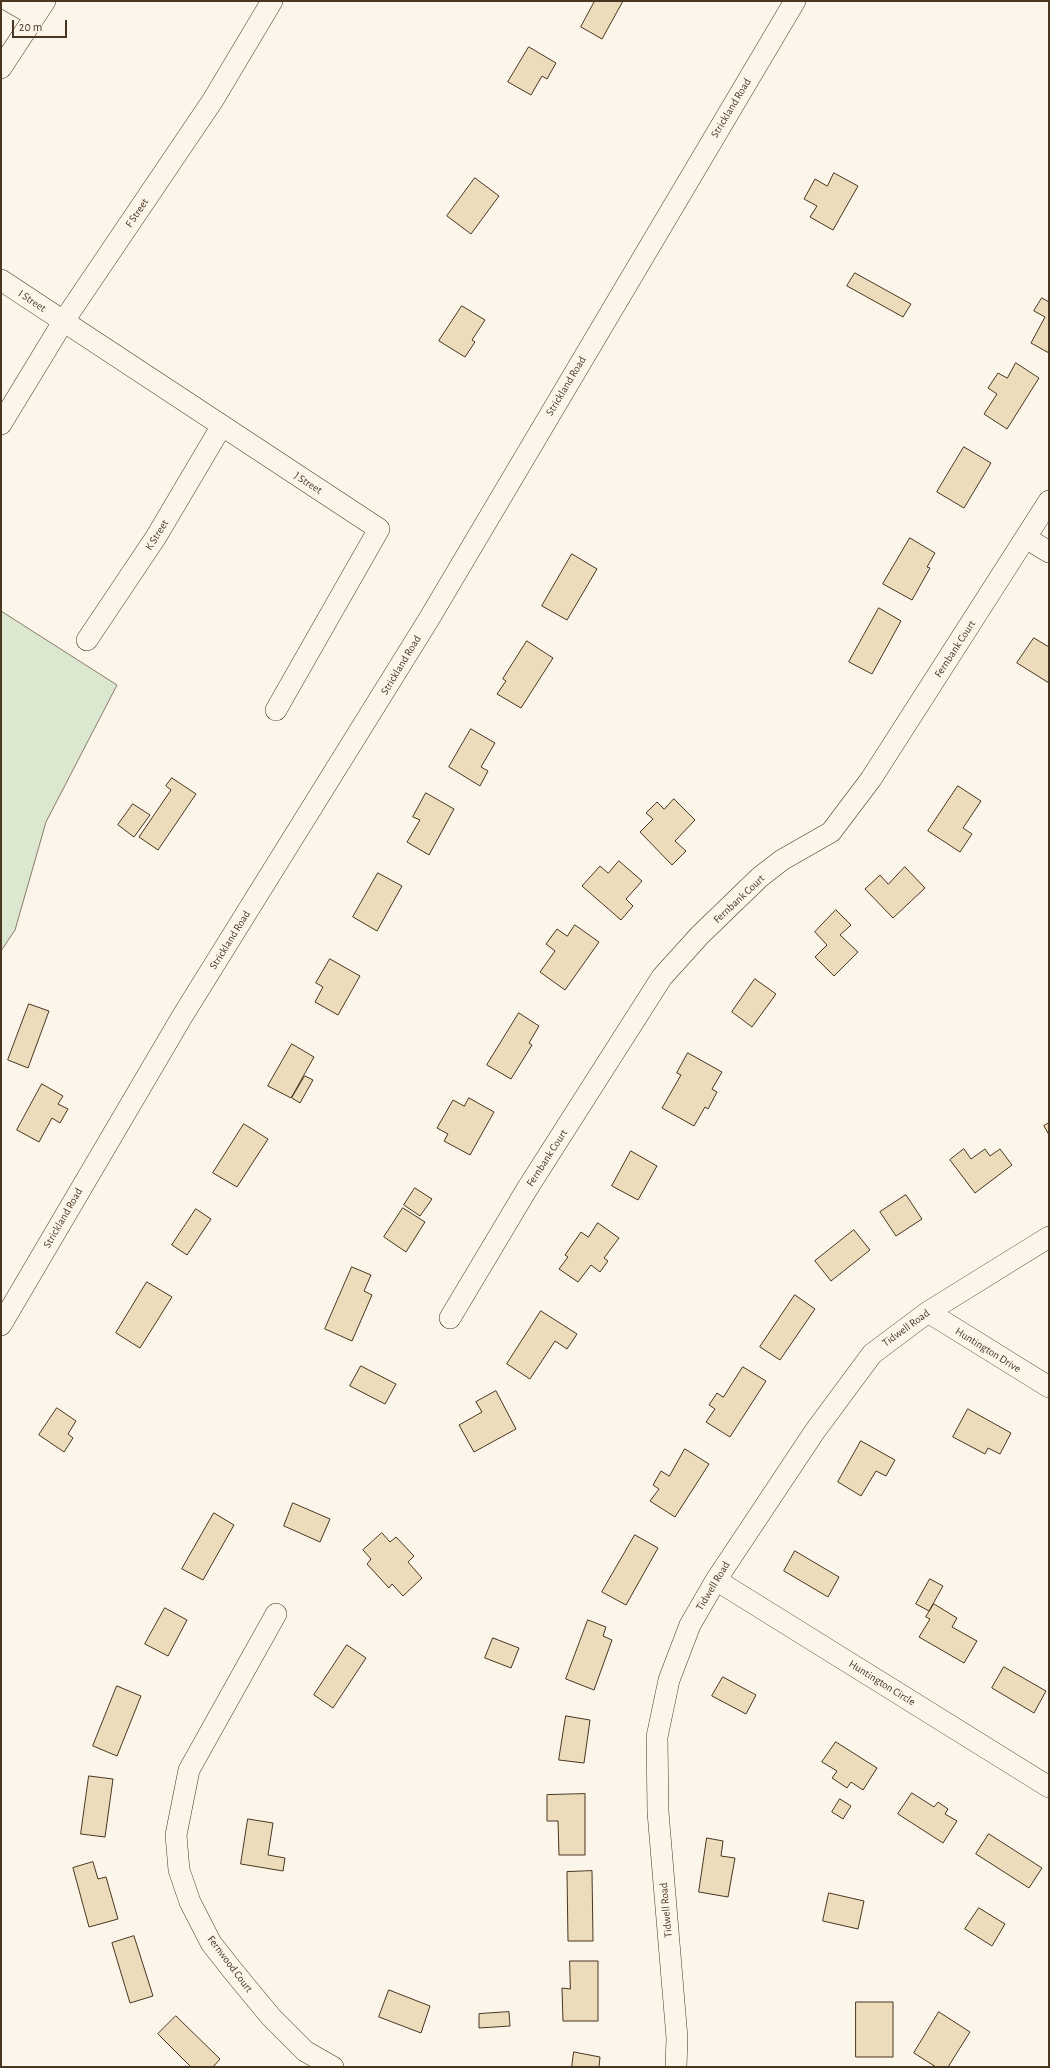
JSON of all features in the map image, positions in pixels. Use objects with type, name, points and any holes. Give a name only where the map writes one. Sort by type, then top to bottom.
[{"type":"street","points":[[1,68],[40,9],[9,1]]},
{"type":"street","name":"F Street","points":[[1,424],[63,322],[213,100],[272,1]]},
{"type":"street","name":"Strickland Road","points":[[1,1325],[179,1022],[425,625],[795,1]]},
{"type":"street","name":"I Street","points":[[1,280],[63,322]]},
{"type":"street","name":"J Street","points":[[63,322],[221,427],[379,529],[276,710]]},
{"type":"street","name":"K Street","points":[[87,640],[156,537],[221,427]]},
{"type":"street","name":"Fernbank Court","points":[[450,1318],[527,1189],[662,977],[700,935],[760,878],[782,860],[830,832],[871,779],[1049,501]]},
{"type":"street","points":[[1026,538],[1049,552]]},
{"type":"street","name":"Tidwell Road","points":[[676,2067],[677,2038],[658,1812],[657,1737],[669,1680],[690,1624],[716,1580],[815,1431],[872,1354],[928,1312],[1049,1237]]},
{"type":"street","name":"Huntington Drive","points":[[928,1312],[1049,1387]]},
{"type":"street","name":"Huntington Circle","points":[[716,1580],[1049,1787]]},
{"type":"street","name":"Fernwood Court","points":[[276,1614],[189,1770],[176,1835],[179,1870],[190,1902],[212,1943],[233,1971],[271,2017],[305,2051],[334,2067]]},
{"type":"green space","points":[[1,611],[117,685],[46,822],[15,930],[1,951]]},
{"type":"building","points":[[595,1],[623,1],[602,39],[581,27]]},
{"type":"building","points":[[529,47],[556,63],[547,79],[542,76],[531,95],[508,82]]},
{"type":"building","points":[[834,173],[858,186],[833,230],[810,217],[817,206],[804,199],[815,179],[827,186]]},
{"type":"building","points":[[475,178],[499,196],[471,234],[447,216]]},
{"type":"building","points":[[855,273],[911,304],[903,317],[847,286]]},
{"type":"building","points":[[1042,298],[1049,302],[1049,353],[1031,343],[1045,317],[1034,311]]},
{"type":"building","points":[[462,306],[485,320],[472,340],[475,342],[465,357],[439,341]]},
{"type":"building","points":[[1016,363],[1039,378],[1007,429],[984,414],[997,394],[988,388],[998,373],[1007,378]]},
{"type":"building","points":[[964,447],[991,463],[964,508],[937,492]]},
{"type":"building","points":[[910,538],[935,553],[927,567],[930,568],[912,600],[883,584]]},
{"type":"building","points":[[572,554],[597,569],[567,620],[542,606]]},
{"type":"building","points":[[879,608],[901,621],[872,674],[849,662]]},
{"type":"building","points":[[1034,638],[1049,647],[1049,683],[1017,663]]},
{"type":"building","points":[[527,641],[553,658],[521,708],[497,694],[506,681],[503,679]]},
{"type":"building","points":[[471,729],[495,743],[481,767],[488,771],[480,786],[449,767]]},
{"type":"building","points":[[172,778],[196,794],[158,850],[139,837],[171,790],[166,786]]},
{"type":"building","points":[[958,786],[981,801],[963,828],[972,834],[960,852],[928,831]]},
{"type":"building","points":[[426,793],[454,809],[429,855],[407,842],[420,820],[413,817]]},
{"type":"building","points":[[674,799],[695,820],[675,841],[686,851],[672,865],[640,832],[653,819],[646,813],[657,802],[664,809]]},
{"type":"building","points":[[133,804],[150,815],[134,837],[118,825]]},
{"type":"building","points":[[619,861],[642,881],[626,899],[633,906],[621,920],[582,886],[600,866],[608,873]]},
{"type":"building","points":[[905,867],[925,888],[893,918],[865,889],[880,875],[888,884]]},
{"type":"building","points":[[378,873],[402,886],[377,931],[353,917]]},
{"type":"building","points":[[836,910],[851,925],[840,935],[858,952],[834,976],[815,957],[827,945],[815,932]]},
{"type":"building","points":[[575,925],[599,942],[565,990],[540,972],[555,951],[546,944],[557,929],[567,936]]},
{"type":"building","points":[[330,959],[360,976],[338,1015],[315,1002],[323,987],[316,983]]},
{"type":"building","points":[[755,979],[776,994],[752,1027],[732,1012]]},
{"type":"building","points":[[29,1004],[49,1011],[28,1068],[8,1060]]},
{"type":"building","points":[[519,1013],[539,1026],[529,1043],[532,1045],[511,1079],[487,1065]]},
{"type":"building","points":[[292,1044],[314,1057],[291,1098],[268,1086]]},
{"type":"building","points":[[688,1053],[722,1072],[712,1089],[717,1092],[708,1109],[705,1107],[694,1126],[662,1108],[681,1075],[677,1073]]},
{"type":"building","points":[[305,1076],[313,1080],[300,1103],[292,1098]]},
{"type":"building","points":[[42,1084],[63,1096],[58,1104],[68,1109],[60,1123],[52,1118],[39,1142],[17,1130]]},
{"type":"building","points":[[469,1098],[494,1112],[470,1155],[444,1141],[448,1134],[437,1128],[453,1100],[464,1106]]},
{"type":"building","points":[[1049,1123],[1049,1135],[1044,1126]]},
{"type":"building","points":[[244,1124],[268,1139],[237,1187],[213,1173]]},
{"type":"building","points":[[964,1149],[971,1159],[985,1149],[990,1156],[1000,1149],[1012,1165],[975,1193],[950,1160]]},
{"type":"building","points":[[631,1151],[657,1166],[638,1200],[612,1186]]},
{"type":"building","points":[[415,1188],[432,1199],[420,1216],[404,1205]]},
{"type":"building","points":[[906,1195],[922,1219],[896,1236],[880,1212]]},
{"type":"building","points":[[403,1208],[425,1222],[406,1252],[384,1237]]},
{"type":"building","points":[[196,1209],[211,1219],[187,1255],[172,1245]]},
{"type":"building","points":[[598,1223],[619,1238],[604,1258],[608,1261],[600,1272],[591,1265],[578,1282],[559,1269],[568,1257],[565,1255],[581,1232],[588,1237]]},
{"type":"building","points":[[854,1230],[870,1250],[831,1281],[815,1261]]},
{"type":"building","points":[[352,1267],[371,1275],[364,1291],[372,1295],[352,1341],[325,1329]]},
{"type":"building","points":[[147,1282],[172,1297],[140,1348],[116,1333]]},
{"type":"building","points":[[795,1295],[815,1309],[780,1360],[760,1347]]},
{"type":"building","points":[[541,1311],[577,1334],[567,1349],[555,1341],[530,1379],[507,1364]]},
{"type":"building","points":[[361,1366],[396,1384],[385,1404],[350,1386]]},
{"type":"building","points":[[743,1367],[766,1381],[730,1437],[706,1422],[715,1409],[709,1405],[717,1393],[723,1397]]},
{"type":"building","points":[[496,1391],[516,1429],[474,1452],[459,1425],[482,1412],[476,1402]]},
{"type":"building","points":[[57,1408],[76,1421],[68,1434],[73,1438],[64,1452],[39,1435]]},
{"type":"building","points":[[968,1409],[1011,1433],[1000,1454],[988,1448],[985,1454],[953,1437]]},
{"type":"building","points":[[861,1441],[895,1460],[886,1476],[876,1471],[861,1496],[838,1482]]},
{"type":"building","points":[[685,1449],[709,1464],[675,1517],[650,1501],[659,1489],[653,1485],[661,1471],[669,1476]]},
{"type":"building","points":[[293,1503],[330,1519],[320,1542],[284,1526]]},
{"type":"building","points":[[214,1513],[234,1525],[203,1580],[182,1569]]},
{"type":"building","points":[[382,1533],[390,1542],[396,1537],[414,1556],[408,1562],[422,1578],[403,1596],[392,1584],[389,1588],[367,1564],[371,1559],[363,1550]]},
{"type":"building","points":[[635,1535],[658,1548],[626,1605],[602,1592]]},
{"type":"building","points":[[795,1551],[839,1577],[828,1597],[784,1571]]},
{"type":"building","points":[[930,1579],[943,1586],[929,1611],[916,1604]]},
{"type":"building","points":[[934,1604],[957,1618],[952,1627],[977,1641],[964,1663],[919,1637],[930,1619],[926,1617]]},
{"type":"building","points":[[165,1608],[187,1620],[168,1656],[145,1644]]},
{"type":"building","points":[[588,1620],[606,1627],[603,1636],[612,1640],[594,1690],[566,1679]]},
{"type":"building","points":[[493,1638],[519,1648],[511,1668],[485,1658]]},
{"type":"building","points":[[347,1645],[366,1658],[333,1708],[314,1695]]},
{"type":"building","points":[[1004,1667],[1046,1691],[1034,1713],[992,1688]]},
{"type":"building","points":[[723,1677],[756,1695],[746,1714],[712,1696]]},
{"type":"building","points":[[117,1686],[141,1696],[117,1756],[93,1746]]},
{"type":"building","points":[[566,1716],[590,1720],[584,1763],[559,1760]]},
{"type":"building","points":[[836,1742],[877,1768],[863,1790],[851,1782],[847,1788],[832,1778],[837,1771],[822,1762]]},
{"type":"building","points":[[89,1776],[113,1779],[105,1837],[81,1834]]},
{"type":"building","points":[[912,1793],[934,1807],[938,1802],[948,1809],[945,1814],[957,1821],[943,1843],[898,1814]]},
{"type":"building","points":[[585,1794],[585,1855],[559,1855],[558,1821],[547,1821],[547,1795]]},
{"type":"building","points":[[840,1799],[851,1806],[843,1819],[832,1812]]},
{"type":"building","points":[[248,1819],[273,1823],[268,1855],[285,1858],[283,1871],[241,1864]]},
{"type":"building","points":[[989,1834],[1042,1868],[1029,1888],[976,1854]]},
{"type":"building","points":[[707,1838],[723,1841],[721,1856],[735,1858],[728,1897],[699,1892]]},
{"type":"building","points":[[93,1862],[98,1879],[106,1877],[118,1919],[89,1927],[73,1868]]},
{"type":"building","points":[[592,1871],[593,1941],[568,1941],[567,1872]]},
{"type":"building","points":[[829,1893],[864,1901],[858,1929],[823,1921]]},
{"type":"building","points":[[979,1908],[1005,1924],[992,1946],[965,1929]]},
{"type":"building","points":[[134,1936],[153,1996],[130,2003],[112,1943]]},
{"type":"building","points":[[570,1961],[598,1961],[598,2021],[563,2021],[562,1988],[570,1989]]},
{"type":"building","points":[[389,1990],[430,2006],[421,2033],[379,2017]]},
{"type":"building","points":[[856,2002],[893,2002],[893,2057],[856,2057]]},
{"type":"building","points":[[509,2012],[510,2026],[479,2028],[479,2014]]},
{"type":"building","points":[[939,2012],[970,2032],[948,2067],[936,2067],[914,2053]]},
{"type":"building","points":[[176,2016],[220,2059],[213,2067],[191,2067],[158,2034]]},
{"type":"building","points":[[574,2052],[600,2057],[599,2067],[572,2067]]}]
